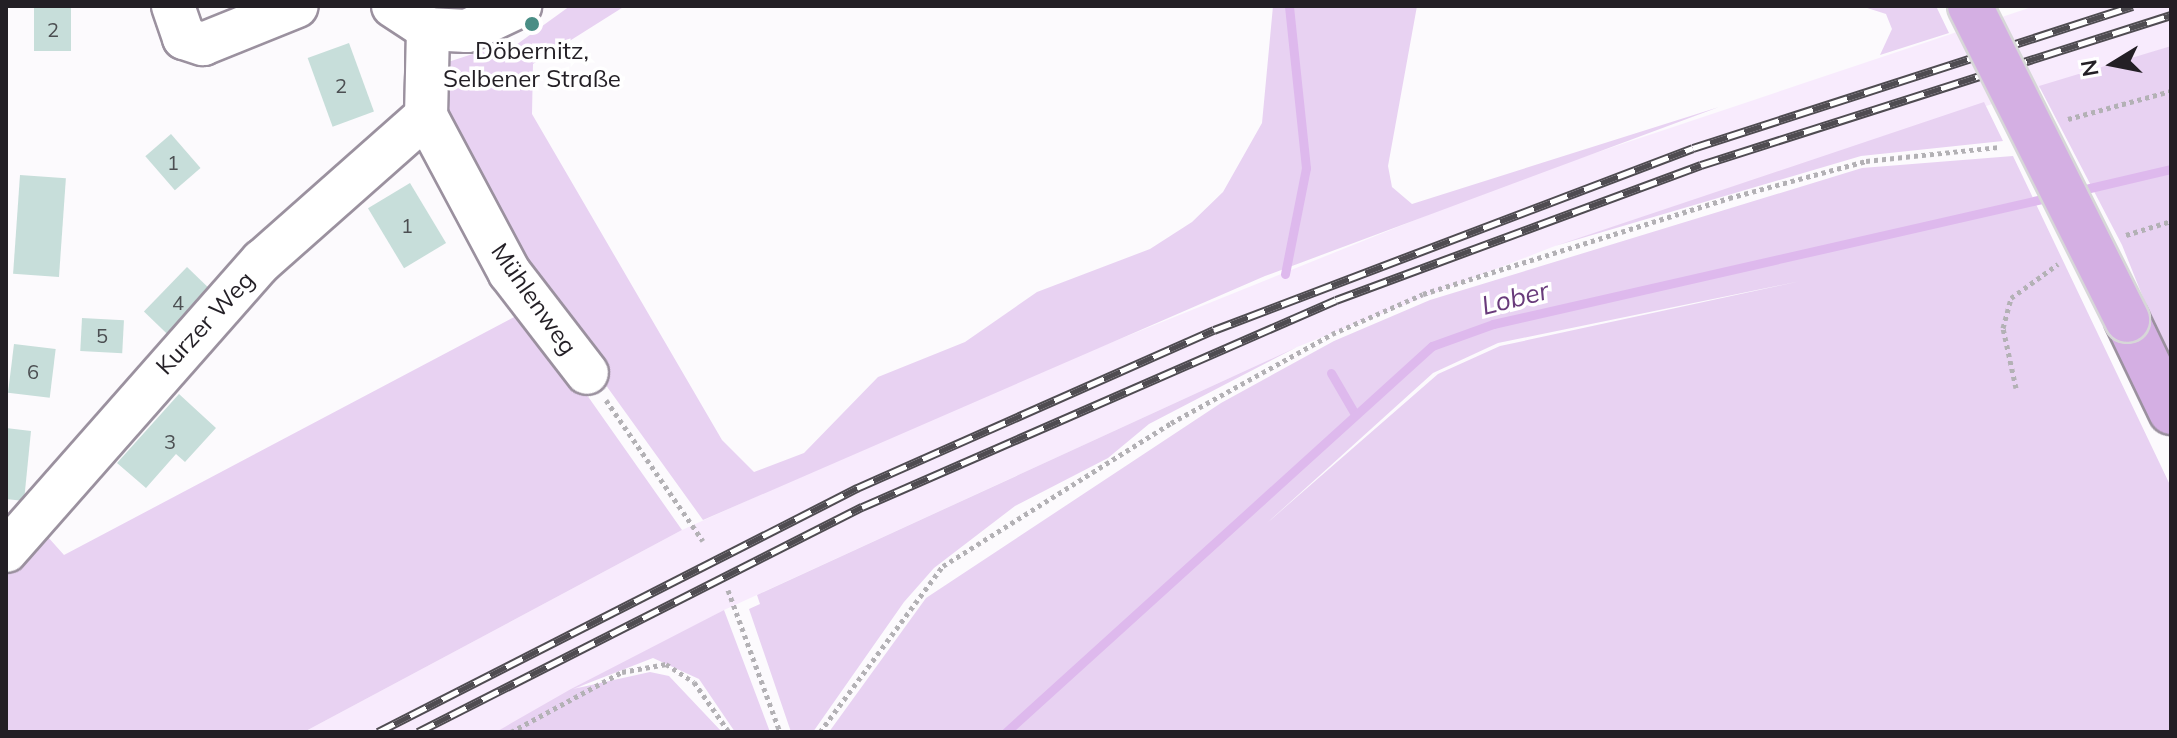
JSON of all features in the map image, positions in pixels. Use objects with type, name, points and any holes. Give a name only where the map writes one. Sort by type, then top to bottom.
[{"type":"main road","points":[[1970,6],[2171,412]]},
{"type":"street","points":[[173,6],[184,38],[203,44],[297,6]]},
{"type":"street","points":[[393,6],[428,29],[467,31],[520,6]]},
{"type":"street","name":"Mühlenweg","points":[[428,29],[426,116],[510,273],[587,373]]},
{"type":"street","name":"Kurzer Weg","points":[[6,551],[262,261],[426,116]]},
{"type":"path","points":[[2093,109],[2171,91]]},
{"type":"path","points":[[820,732],[943,566],[1031,508],[1080,487],[1171,423],[1332,334],[1423,294],[1729,198],[1866,161],[2003,147]]},
{"type":"path","points":[[2120,237],[2171,221]]},
{"type":"path","points":[[2016,388],[2003,328],[2011,298],[2065,261]]},
{"type":"path","name":"Mühlenweg","points":[[587,373],[703,541]]},
{"type":"path","points":[[728,590],[780,732]]},
{"type":"path","points":[[511,732],[622,672],[666,664],[694,682],[729,732]]},
{"type":"shaded area","points":[[570,6],[625,6],[533,64],[532,114],[722,440],[754,472],[804,453],[878,377],[965,342],[1037,292],[1150,249],[1192,222],[1223,192],[1262,123],[1273,6],[1417,6],[1388,166],[1392,187],[1412,204],[1719,107],[1265,276],[703,520],[564,327],[443,125],[448,62],[482,51],[495,60]]},
{"type":"shaded area","points":[[1861,6],[1936,6],[1949,33],[1880,55],[1892,29],[1886,14]]},
{"type":"shaded area","points":[[2035,6],[2171,6],[2171,46],[1555,246],[1297,347],[724,610],[496,732],[304,732],[682,530],[978,396],[1517,179]]},
{"type":"shaded area","points":[[2171,46],[2171,367],[2122,245],[2039,86]]},
{"type":"shaded area","points":[[1984,102],[2003,141],[1861,156],[1555,246]]},
{"type":"shaded area","points":[[2013,156],[2171,487],[2171,732],[829,732],[926,598],[1221,403],[1334,341],[1430,300],[1862,168]],"holes":[[[1801,281],[1500,346],[1438,374],[1267,523],[1433,373],[1498,343]]]},
{"type":"shaded area","points":[[520,314],[532,317],[682,530],[304,732],[6,732],[6,573],[47,536],[64,555]]},
{"type":"shaded area","points":[[1297,347],[1149,424],[1108,458],[1015,506],[934,568],[904,602],[813,732],[791,732],[749,609],[760,604],[757,595]]},
{"type":"shaded area","points":[[724,610],[770,732],[735,732],[699,679],[653,658],[573,689],[650,672],[669,676],[722,732],[496,732],[571,689]]},
{"type":"building","points":[[34,6],[71,6],[71,51],[34,51]]},
{"type":"building","points":[[349,43],[374,112],[333,127],[308,58]]},
{"type":"building","points":[[171,134],[201,168],[175,190],[145,156]]},
{"type":"building","points":[[20,175],[66,178],[59,277],[13,274]]},
{"type":"building","points":[[410,183],[446,243],[404,268],[368,208]]},
{"type":"building","points":[[187,267],[213,292],[170,337],[144,312]]},
{"type":"building","points":[[82,318],[124,320],[122,353],[80,351]]},
{"type":"building","points":[[14,344],[56,349],[50,398],[8,393]]},
{"type":"building","points":[[179,394],[216,428],[185,462],[176,454],[146,488],[117,463]]},
{"type":"building","points":[[6,428],[31,431],[24,501],[6,499]]},
{"type":"waterway","points":[[1285,274],[1306,168],[1289,6]]},
{"type":"waterway","name":"Lober","points":[[2077,191],[2171,169]]},
{"type":"waterway","name":"Lober","points":[[1006,732],[1432,346],[1493,324],[2051,197]]},
{"type":"waterway","points":[[1331,373],[1355,414]]},
{"type":"railway","points":[[378,732],[857,488],[1214,330],[1693,148],[2133,6]]},
{"type":"railway","points":[[418,732],[862,507],[1336,300],[1701,165],[2171,15]]},
{"type":"place","name":"Döbernitz, Selbener Straße","points":[[532,24]]}]
